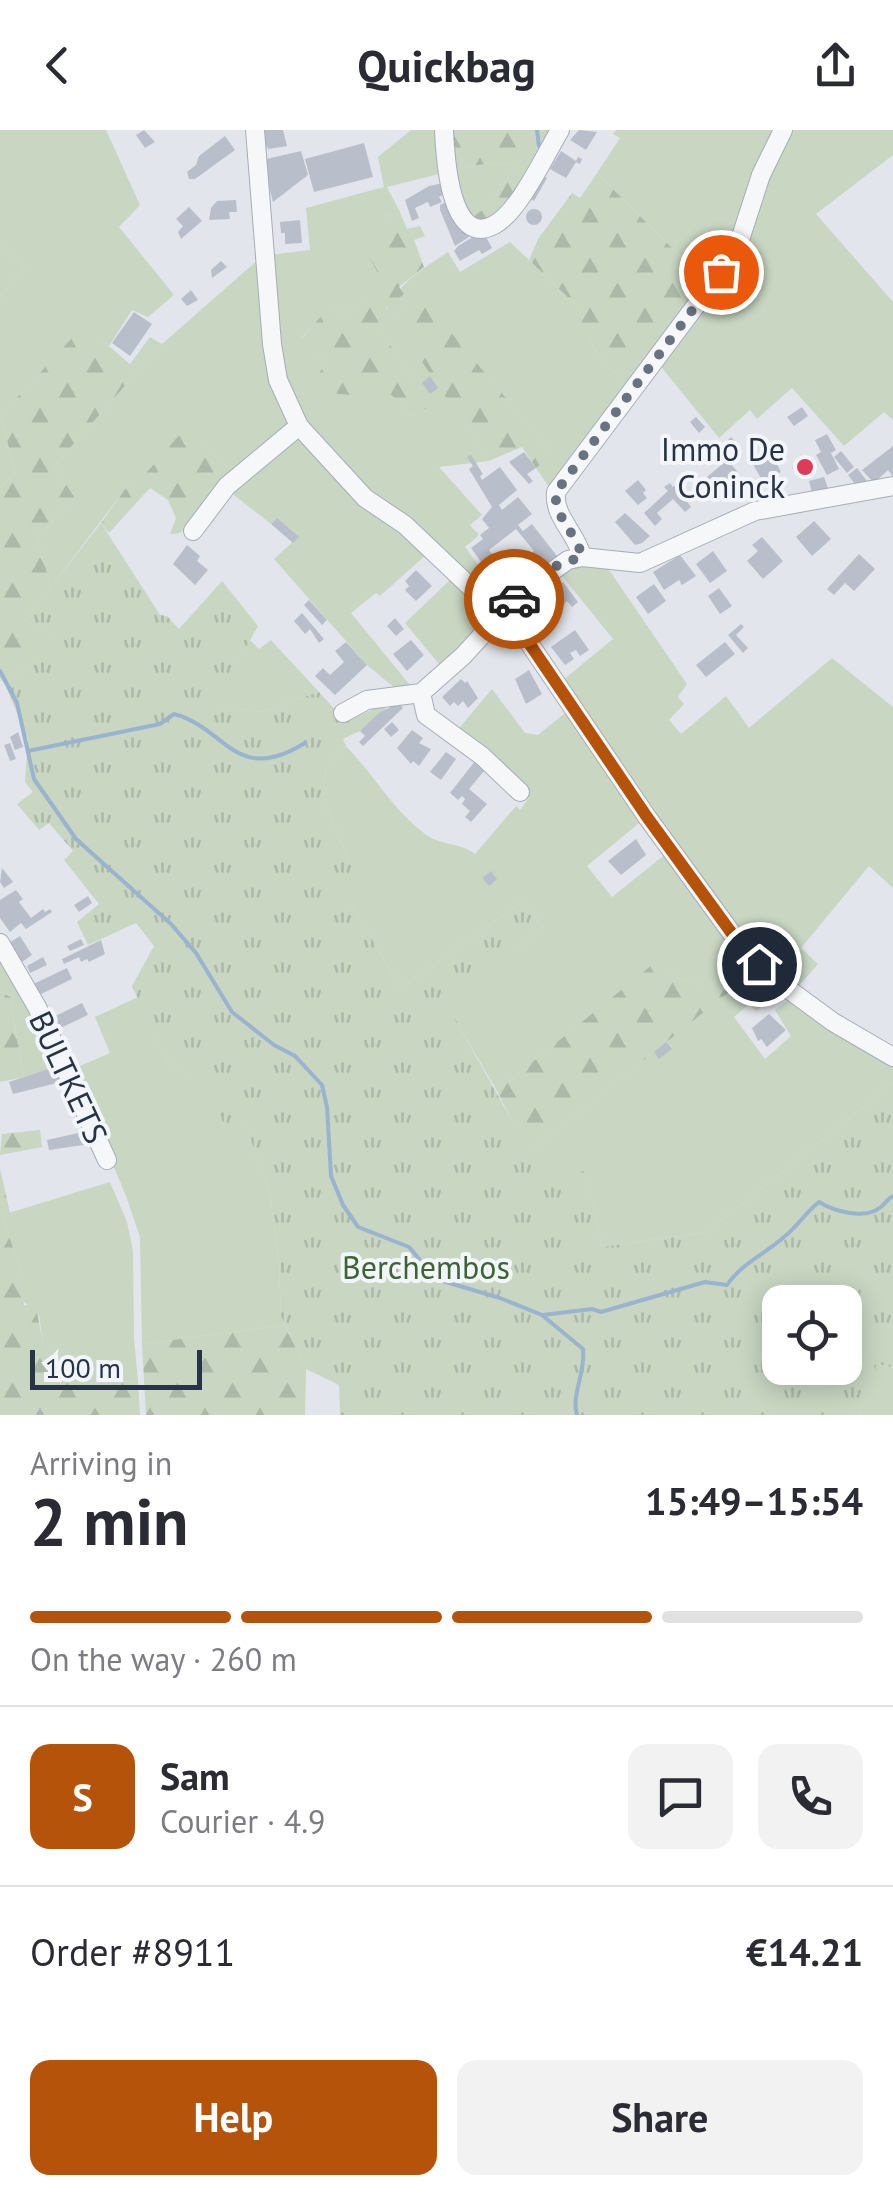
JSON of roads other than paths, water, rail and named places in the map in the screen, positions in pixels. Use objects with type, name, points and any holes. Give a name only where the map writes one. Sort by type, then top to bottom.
[{"type":"street","points":[[255,130],[272,344],[278,380],[298,426],[365,498],[405,525],[503,613],[733,935],[784,986],[833,1022],[893,1057]]},
{"type":"street","points":[[444,130],[447,180],[456,206],[468,222],[485,227],[494,225],[512,207],[560,130]]},
{"type":"street","points":[[582,557],[580,547],[554,506],[556,492],[736,252],[761,175],[783,130]]},
{"type":"street","points":[[193,531],[227,486],[298,426]]},
{"type":"street","points":[[343,713],[367,700],[421,693],[559,564],[582,557],[640,563],[755,510],[893,486]]},
{"type":"street","points":[[421,693],[426,714],[482,756],[520,792]]},
{"type":"street","name":"BULTKETS","points":[[0,943],[37,1007],[107,1160]]},
{"type":"waterway","points":[[537,130],[539,146]]},
{"type":"waterway","points":[[0,671],[17,703],[34,779],[76,839],[171,924],[196,953],[232,1012],[274,1045],[295,1056],[322,1085],[331,1176],[358,1227],[409,1247],[436,1279],[542,1315],[583,1349],[577,1415]]},
{"type":"waterway","points":[[28,751],[160,724],[174,714],[247,756],[262,759],[281,755],[305,743]]},
{"type":"waterway","points":[[543,1315],[592,1309],[601,1312],[705,1282],[727,1285],[819,1202],[857,1214],[874,1211],[893,1196]]},
{"type":"place","name":"Immo De Coninck","points":[[805,467]]},
{"type":"park label","name":"Berchembos","points":[[426,1267]]}]
